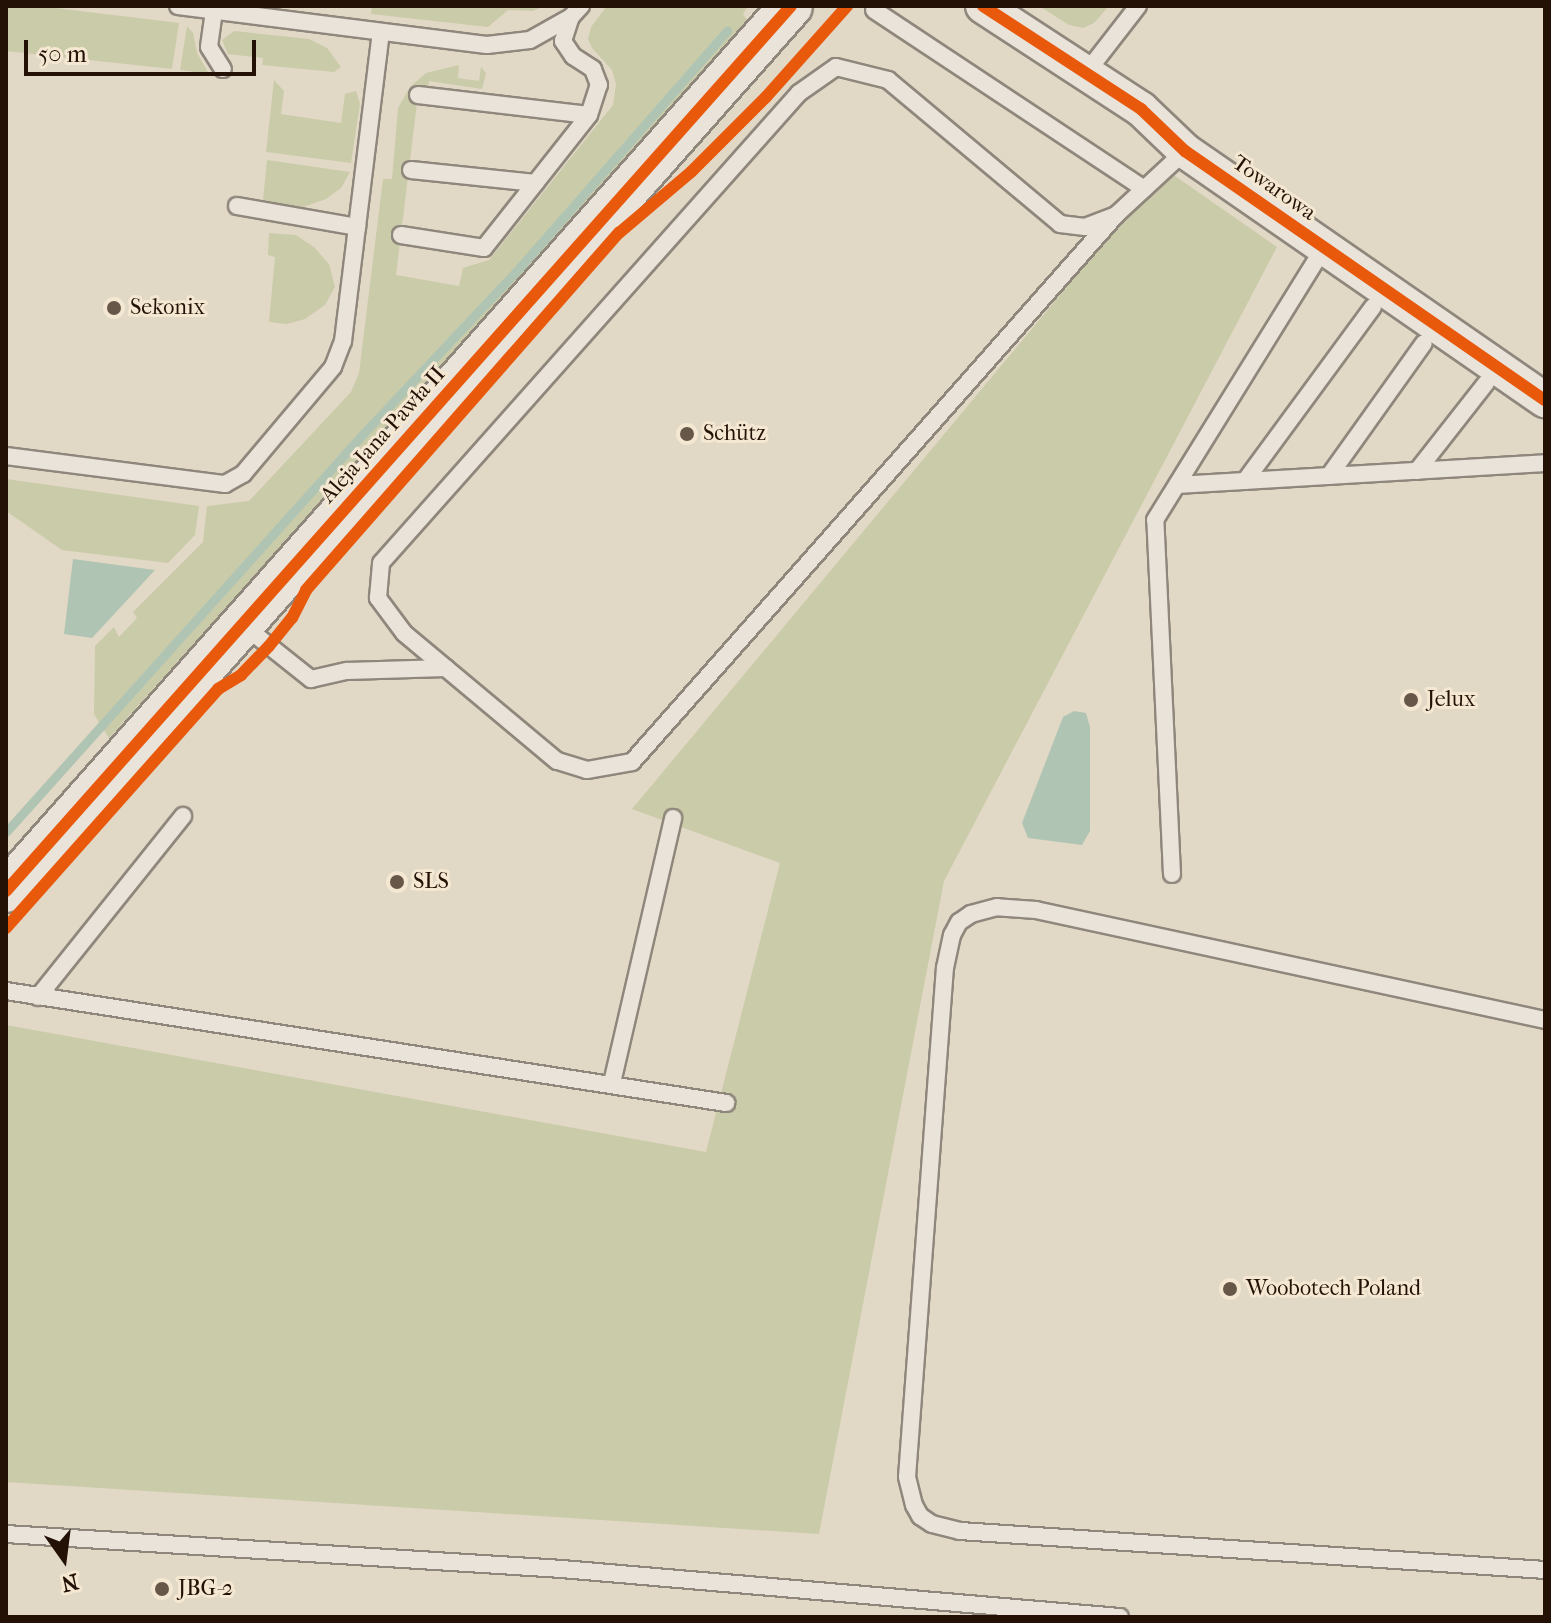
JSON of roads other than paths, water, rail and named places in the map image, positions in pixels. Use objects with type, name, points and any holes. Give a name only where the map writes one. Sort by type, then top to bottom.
[{"type":"street","name":"Aleja Jana Pawła II","points":[[6,891],[791,6]]},
{"type":"street","name":"Towarowa","points":[[983,6],[1141,109],[1185,151],[1545,400]]},
{"type":"lane","points":[[178,6],[487,45],[530,40],[576,12]]},
{"type":"lane","points":[[1086,73],[1138,6]]},
{"type":"lane","points":[[874,10],[1144,189]]},
{"type":"lane","points":[[214,11],[209,47],[223,69]]},
{"type":"lane","points":[[401,235],[484,248],[589,115],[599,85],[593,69],[573,56],[563,41],[576,12]]},
{"type":"lane","points":[[6,456],[225,484],[243,474],[333,367],[343,341],[381,32]]},
{"type":"lane","points":[[1116,215],[1085,227],[1060,224],[888,80],[836,67],[799,93],[381,563],[378,598],[404,633],[557,761],[587,770],[632,762],[1116,215],[1185,151]]},
{"type":"lane","points":[[418,95],[589,115]]},
{"type":"lane","points":[[411,170],[535,183]]},
{"type":"lane","points":[[237,206],[357,227]]},
{"type":"lane","points":[[1172,874],[1155,520],[1324,247]]},
{"type":"lane","points":[[1245,481],[1373,307]]},
{"type":"lane","points":[[1329,476],[1424,343]]},
{"type":"lane","points":[[1417,471],[1486,383]]},
{"type":"lane","points":[[1177,485],[1545,463]]},
{"type":"lane","points":[[242,624],[311,679],[347,671],[446,668]]},
{"type":"lane","points":[[38,997],[183,816]]},
{"type":"lane","points":[[612,1083],[673,818]]},
{"type":"lane","points":[[1545,1020],[1036,910],[997,907],[971,914],[959,922],[952,935],[945,967],[907,1477],[920,1516],[932,1524],[960,1531],[1545,1570]]},
{"type":"lane","points":[[6,991],[726,1103]]},
{"type":"lane","points":[[6,1534],[562,1569],[1120,1617]]},
{"type":"waterway","points":[[6,832],[361,436],[521,266],[727,31]]},
{"type":"place","name":"Sekonix","points":[[114,308]]},
{"type":"place","name":"Schütz","points":[[687,434]]},
{"type":"place","name":"Jelux","points":[[1411,700]]},
{"type":"place","name":"SLS","points":[[397,882]]},
{"type":"place","name":"Woobotech Poland","points":[[1230,1289]]},
{"type":"place","name":"JBG-2","points":[[162,1589]]}]
